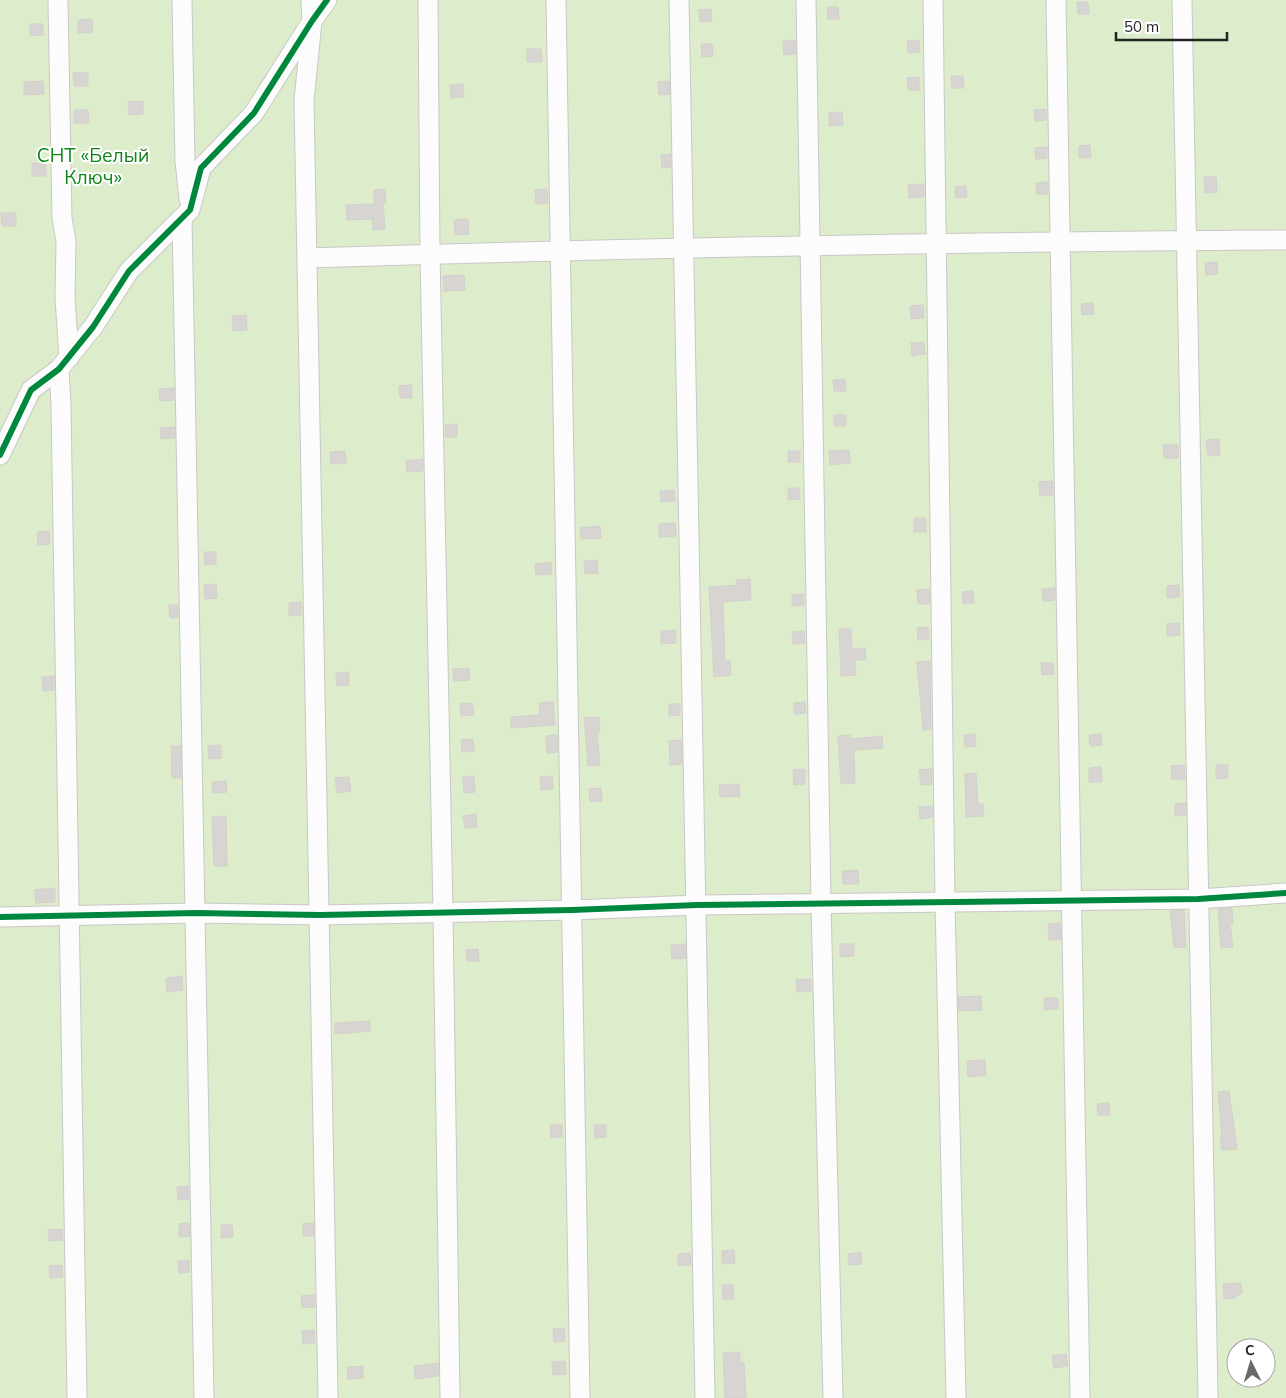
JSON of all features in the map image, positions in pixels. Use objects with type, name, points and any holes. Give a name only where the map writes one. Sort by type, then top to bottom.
[{"type":"street","points":[[58,0],[62,218],[66,241],[64,364],[61,406],[77,1398]]},
{"type":"street","points":[[182,0],[204,1398]]},
{"type":"street","points":[[311,0],[312,21],[304,101],[328,1398]]},
{"type":"street","points":[[0,455],[32,390],[64,364],[94,327],[129,271],[186,214],[201,168],[254,114],[327,0]]},
{"type":"street","points":[[428,0],[430,254],[450,1398]]},
{"type":"street","points":[[556,0],[580,1398]]},
{"type":"street","points":[[679,0],[705,1398]]},
{"type":"street","points":[[806,0],[821,903],[833,1398]]},
{"type":"street","points":[[933,0],[945,902],[956,1398]]},
{"type":"street","points":[[1056,0],[1080,1398]]},
{"type":"street","points":[[1182,0],[1208,1398]]},
{"type":"street","points":[[307,258],[684,247],[1286,240]]},
{"type":"street","points":[[0,917],[196,913],[320,916],[697,905],[1198,899],[1286,893]]},
{"type":"green space","name":"СНТ «Белый Ключ»","points":[[0,0],[1286,0],[1286,1398],[0,1398]]},
{"type":"building","points":[[1077,2],[1088,2],[1089,14],[1078,14]]},
{"type":"building","points":[[827,7],[838,7],[839,19],[828,19]]},
{"type":"building","points":[[711,9],[712,21],[700,22],[699,10]]},
{"type":"building","points":[[92,19],[93,32],[78,33],[78,20]]},
{"type":"building","points":[[30,24],[43,24],[43,35],[30,36]]},
{"type":"building","points":[[795,40],[796,54],[784,55],[783,41]]},
{"type":"building","points":[[919,40],[920,52],[908,53],[907,41]]},
{"type":"building","points":[[701,44],[712,44],[713,56],[702,57]]},
{"type":"building","points":[[527,49],[541,49],[542,62],[527,62]]},
{"type":"building","points":[[73,73],[88,73],[88,86],[74,86]]},
{"type":"building","points":[[951,76],[963,76],[964,88],[952,88]]},
{"type":"building","points":[[919,77],[919,90],[908,90],[907,78]]},
{"type":"building","points":[[43,81],[44,94],[24,95],[24,82]]},
{"type":"building","points":[[669,81],[670,94],[659,95],[658,82]]},
{"type":"building","points":[[463,84],[464,97],[451,98],[450,85]]},
{"type":"building","points":[[143,101],[143,114],[129,115],[128,102]]},
{"type":"building","points":[[1046,109],[1046,120],[1035,121],[1034,110]]},
{"type":"building","points":[[74,110],[88,110],[89,123],[74,123]]},
{"type":"building","points":[[842,112],[843,125],[829,126],[829,113]]},
{"type":"building","points":[[1090,145],[1091,157],[1079,158],[1079,146]]},
{"type":"building","points":[[1047,147],[1047,158],[1036,159],[1035,148]]},
{"type":"building","points":[[671,154],[671,167],[662,168],[661,155]]},
{"type":"building","points":[[32,163],[46,163],[46,176],[32,176]]},
{"type":"building","points":[[1204,177],[1216,177],[1217,192],[1205,193]]},
{"type":"building","points":[[1048,182],[1048,194],[1037,194],[1036,183]]},
{"type":"building","points":[[924,184],[924,197],[909,198],[908,185]]},
{"type":"building","points":[[966,186],[967,197],[956,198],[955,187]]},
{"type":"building","points":[[385,189],[386,203],[383,203],[385,229],[373,230],[372,219],[347,220],[346,205],[374,204],[374,190]]},
{"type":"building","points":[[547,189],[548,203],[536,204],[535,190]]},
{"type":"building","points":[[1,213],[16,213],[16,226],[2,226]]},
{"type":"building","points":[[468,219],[469,234],[455,235],[454,220]]},
{"type":"building","points":[[1217,262],[1218,274],[1206,275],[1205,263]]},
{"type":"building","points":[[464,275],[465,290],[444,291],[443,276]]},
{"type":"building","points":[[1093,303],[1094,314],[1082,315],[1081,304]]},
{"type":"building","points":[[923,305],[924,318],[911,319],[910,306]]},
{"type":"building","points":[[246,315],[247,330],[233,331],[232,316]]},
{"type":"building","points":[[924,342],[925,354],[912,356],[911,343]]},
{"type":"building","points":[[845,379],[846,391],[834,391],[833,380]]},
{"type":"building","points":[[412,385],[412,398],[400,398],[399,386]]},
{"type":"building","points":[[174,388],[174,400],[160,401],[159,389]]},
{"type":"building","points":[[834,415],[846,415],[846,426],[834,426]]},
{"type":"building","points":[[457,424],[457,437],[445,437],[445,425]]},
{"type":"building","points":[[175,427],[175,438],[161,439],[160,428]]},
{"type":"building","points":[[1219,439],[1220,455],[1208,456],[1206,440]]},
{"type":"building","points":[[1163,445],[1178,445],[1178,458],[1164,458]]},
{"type":"building","points":[[849,450],[850,463],[830,465],[829,451]]},
{"type":"building","points":[[345,451],[346,463],[331,464],[330,452]]},
{"type":"building","points":[[788,451],[800,451],[800,462],[788,462]]},
{"type":"building","points":[[423,459],[423,471],[407,472],[406,461]]},
{"type":"building","points":[[1053,481],[1053,495],[1040,496],[1039,482]]},
{"type":"building","points":[[788,488],[799,488],[800,499],[788,500]]},
{"type":"building","points":[[674,490],[675,501],[661,502],[660,491]]},
{"type":"building","points":[[914,518],[926,518],[926,532],[914,532]]},
{"type":"building","points":[[675,523],[676,536],[659,537],[659,524]]},
{"type":"building","points":[[600,526],[601,538],[581,539],[580,528]]},
{"type":"building","points":[[49,531],[50,544],[38,545],[37,532]]},
{"type":"building","points":[[204,552],[216,552],[216,564],[205,565]]},
{"type":"building","points":[[597,560],[598,573],[585,574],[584,561]]},
{"type":"building","points":[[551,562],[552,574],[536,575],[535,564]]},
{"type":"building","points":[[750,579],[751,600],[723,602],[725,661],[730,661],[731,675],[714,677],[709,587],[737,585],[736,580]]},
{"type":"building","points":[[216,584],[217,598],[205,599],[204,585]]},
{"type":"building","points":[[1179,585],[1180,597],[1167,598],[1167,586]]},
{"type":"building","points":[[1055,588],[1055,600],[1043,601],[1042,589]]},
{"type":"building","points":[[929,589],[930,604],[918,604],[917,590]]},
{"type":"building","points":[[973,591],[974,603],[963,604],[962,592]]},
{"type":"building","points":[[803,594],[804,605],[792,606],[792,595]]},
{"type":"building","points":[[301,602],[302,615],[289,616],[289,603]]},
{"type":"building","points":[[169,605],[178,605],[178,617],[170,618]]},
{"type":"building","points":[[1179,623],[1180,635],[1167,636],[1167,624]]},
{"type":"building","points":[[928,627],[929,639],[918,640],[917,628]]},
{"type":"building","points":[[839,629],[851,629],[852,649],[865,648],[866,660],[855,660],[856,675],[841,676]]},
{"type":"building","points":[[676,630],[676,643],[661,644],[661,631]]},
{"type":"building","points":[[804,631],[805,643],[793,644],[792,632]]},
{"type":"building","points":[[930,661],[931,729],[923,730],[917,662]]},
{"type":"building","points":[[1041,663],[1053,663],[1054,674],[1042,675]]},
{"type":"building","points":[[469,668],[470,680],[454,681],[453,669]]},
{"type":"building","points":[[349,672],[349,685],[337,686],[336,673]]},
{"type":"building","points":[[54,676],[54,690],[43,691],[42,677]]},
{"type":"building","points":[[553,702],[555,725],[511,728],[511,717],[540,715],[539,703]]},
{"type":"building","points":[[805,702],[806,713],[794,714],[794,703]]},
{"type":"building","points":[[472,703],[474,715],[461,716],[460,704]]},
{"type":"building","points":[[669,704],[680,704],[680,715],[669,716]]},
{"type":"building","points":[[599,717],[600,732],[597,732],[600,765],[588,766],[584,718]]},
{"type":"building","points":[[975,734],[976,746],[965,747],[964,735]]},
{"type":"building","points":[[1101,734],[1102,745],[1090,746],[1089,735]]},
{"type":"building","points":[[557,735],[558,752],[547,753],[546,736]]},
{"type":"building","points":[[850,735],[851,739],[882,736],[883,748],[854,750],[855,783],[841,784],[838,736]]},
{"type":"building","points":[[473,739],[474,751],[462,752],[461,740]]},
{"type":"building","points":[[681,740],[682,764],[670,765],[669,741]]},
{"type":"building","points":[[221,745],[221,758],[209,759],[208,746]]},
{"type":"building","points":[[171,746],[181,746],[181,778],[172,778]]},
{"type":"building","points":[[1184,765],[1185,779],[1172,779],[1171,766]]},
{"type":"building","points":[[1216,765],[1228,765],[1228,778],[1216,779]]},
{"type":"building","points":[[1101,767],[1102,782],[1089,782],[1089,768]]},
{"type":"building","points":[[805,769],[805,784],[794,785],[793,770]]},
{"type":"building","points":[[932,769],[932,784],[921,785],[919,770]]},
{"type":"building","points":[[976,773],[978,804],[983,804],[984,816],[966,817],[965,774]]},
{"type":"building","points":[[474,776],[475,792],[464,793],[463,777]]},
{"type":"building","points":[[552,776],[553,789],[541,790],[540,777]]},
{"type":"building","points":[[349,777],[351,791],[337,793],[335,778]]},
{"type":"building","points":[[226,781],[227,792],[213,793],[212,782]]},
{"type":"building","points":[[739,784],[740,796],[720,797],[719,785]]},
{"type":"building","points":[[601,788],[602,801],[590,802],[589,789]]},
{"type":"building","points":[[1186,803],[1186,815],[1175,816],[1175,804]]},
{"type":"building","points":[[932,806],[933,817],[920,819],[919,807]]},
{"type":"building","points":[[476,814],[477,827],[465,828],[463,816]]},
{"type":"building","points":[[226,816],[227,866],[214,866],[212,817]]},
{"type":"building","points":[[858,870],[859,884],[843,884],[842,871]]},
{"type":"building","points":[[55,888],[55,902],[36,903],[35,890]]},
{"type":"building","points":[[1232,908],[1233,924],[1230,924],[1233,947],[1221,948],[1218,909]]},
{"type":"building","points":[[1184,910],[1186,947],[1174,948],[1170,911]]},
{"type":"building","points":[[1060,923],[1061,939],[1049,940],[1048,924]]},
{"type":"building","points":[[685,944],[686,958],[672,959],[671,945]]},
{"type":"building","points":[[840,944],[854,944],[854,956],[840,957]]},
{"type":"building","points":[[478,949],[479,961],[467,961],[466,950]]},
{"type":"building","points":[[182,976],[183,990],[167,992],[166,978]]},
{"type":"building","points":[[810,979],[811,991],[797,992],[796,980]]},
{"type":"building","points":[[981,996],[982,1010],[959,1011],[958,997]]},
{"type":"building","points":[[1044,998],[1058,998],[1058,1009],[1044,1010]]},
{"type":"building","points":[[370,1021],[370,1031],[335,1034],[335,1023]]},
{"type":"building","points":[[985,1060],[986,1075],[968,1077],[967,1061]]},
{"type":"building","points":[[1229,1091],[1237,1149],[1222,1150],[1218,1092]]},
{"type":"building","points":[[1109,1103],[1110,1115],[1098,1115],[1097,1104]]},
{"type":"building","points":[[550,1125],[562,1125],[562,1137],[551,1138]]},
{"type":"building","points":[[594,1125],[606,1125],[606,1137],[595,1138]]},
{"type":"building","points":[[188,1186],[189,1199],[178,1200],[177,1187]]},
{"type":"building","points":[[189,1223],[190,1236],[179,1237],[179,1224]]},
{"type":"building","points":[[314,1223],[314,1236],[303,1236],[303,1224]]},
{"type":"building","points":[[221,1225],[232,1225],[233,1237],[221,1238]]},
{"type":"building","points":[[62,1229],[63,1240],[49,1241],[48,1230]]},
{"type":"building","points":[[734,1250],[735,1263],[722,1264],[722,1251]]},
{"type":"building","points":[[861,1252],[862,1264],[849,1265],[848,1254]]},
{"type":"building","points":[[690,1253],[691,1265],[678,1266],[678,1254]]},
{"type":"building","points":[[189,1260],[190,1272],[179,1273],[178,1261]]},
{"type":"building","points":[[62,1265],[63,1277],[50,1278],[49,1266]]},
{"type":"building","points":[[1241,1283],[1242,1294],[1236,1295],[1236,1298],[1224,1299],[1223,1284]]},
{"type":"building","points":[[722,1285],[733,1285],[734,1299],[723,1299]]},
{"type":"building","points":[[314,1295],[315,1307],[302,1308],[301,1296]]},
{"type":"building","points":[[564,1328],[565,1341],[554,1342],[553,1329]]},
{"type":"building","points":[[314,1330],[315,1343],[303,1344],[302,1331]]},
{"type":"building","points":[[740,1352],[740,1363],[744,1363],[746,1398],[725,1398],[723,1353]]},
{"type":"building","points":[[1066,1354],[1068,1366],[1054,1368],[1052,1356]]},
{"type":"building","points":[[565,1361],[566,1374],[553,1375],[552,1362]]},
{"type":"building","points":[[438,1363],[438,1376],[415,1379],[414,1366]]},
{"type":"building","points":[[363,1366],[363,1378],[348,1379],[347,1367]]},
{"type":"cycle path","points":[[0,455],[31,390],[59,369],[93,327],[129,271],[190,210],[201,168],[254,113],[327,0]]},
{"type":"cycle path","points":[[0,917],[196,913],[320,915],[572,910],[697,905],[1198,899],[1286,893]]}]
